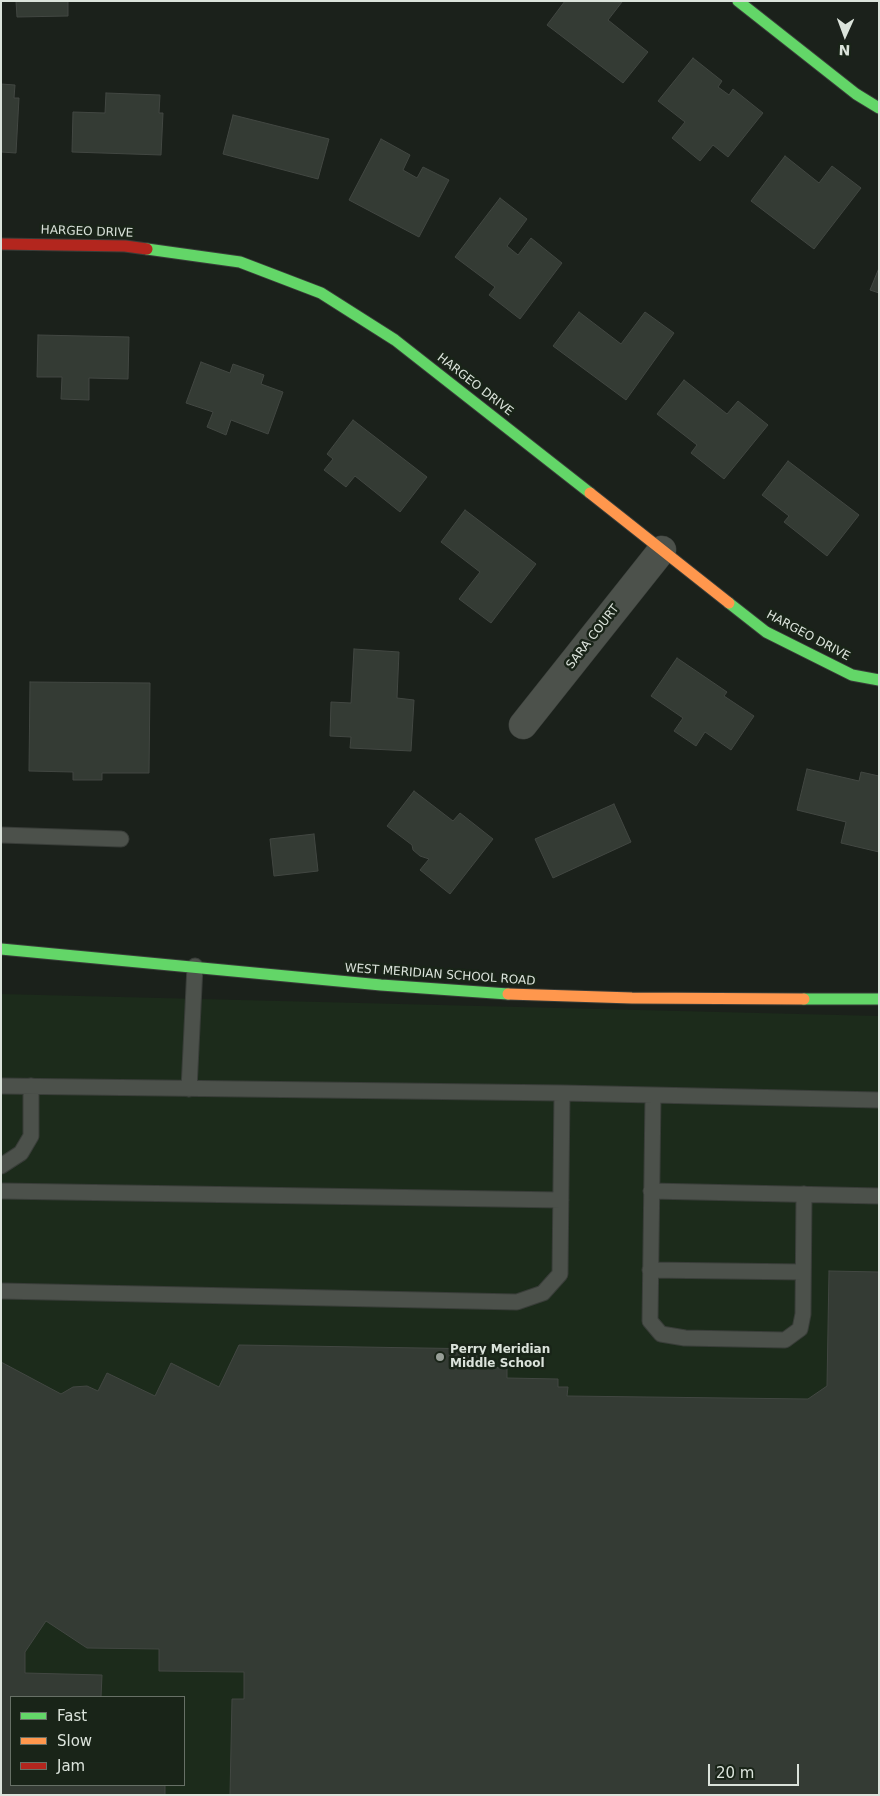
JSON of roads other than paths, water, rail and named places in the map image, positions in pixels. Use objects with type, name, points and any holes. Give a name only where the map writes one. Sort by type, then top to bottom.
[{"type":"street","points":[[738,1],[856,94],[879,108]]},
{"type":"street","name":"HARGEO DRIVE","points":[[1,244],[126,246],[240,262],[321,293],[395,340],[766,632],[852,675],[879,680]]},
{"type":"street","name":"SARA COURT","points":[[523,725],[662,550]]},
{"type":"street","name":"WEST MERIDIAN SCHOOL ROAD","points":[[1,948],[381,985],[517,995],[632,998],[879,998]]},
{"type":"lane","points":[[1,834],[121,839]]},
{"type":"lane","points":[[189,1089],[195,966]]},
{"type":"lane","points":[[1,1086],[562,1093],[879,1100]]},
{"type":"lane","points":[[1,1166],[21,1153],[30,1136],[32,1086]]},
{"type":"lane","points":[[1,1291],[516,1302],[543,1293],[560,1274],[562,1093]]},
{"type":"lane","points":[[653,1096],[650,1321],[661,1334],[685,1338],[785,1340],[800,1329],[803,1314],[804,1194]]},
{"type":"lane","points":[[1,1191],[561,1200]]},
{"type":"lane","points":[[651,1191],[879,1196]]},
{"type":"lane","points":[[650,1270],[803,1272]]},
{"type":"place","name":"Perry Meridian Middle School","points":[[440,1357]]}]
